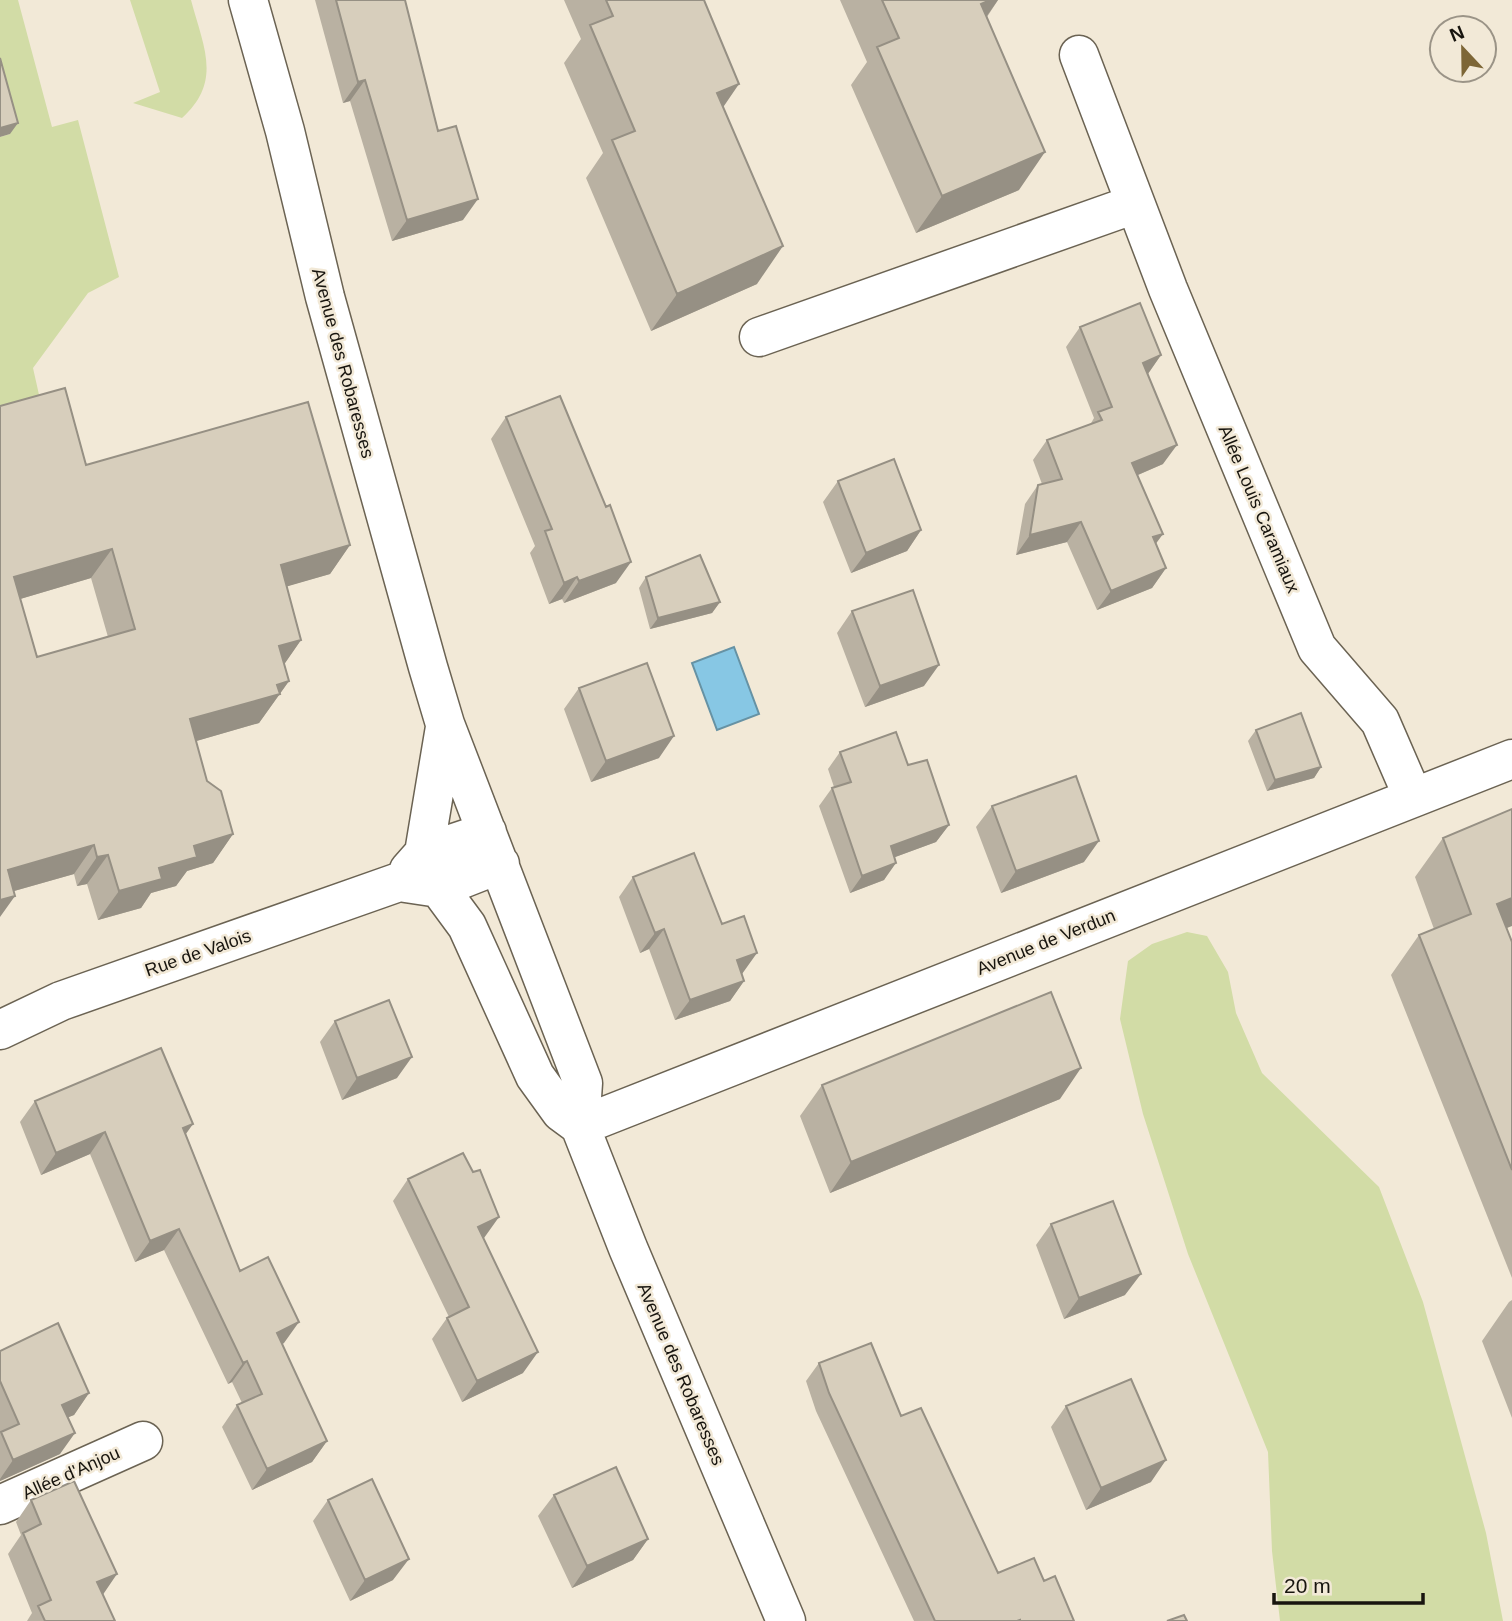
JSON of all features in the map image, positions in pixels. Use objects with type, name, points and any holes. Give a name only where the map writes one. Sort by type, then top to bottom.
[{"type":"street","name":"Avenue des Robaresses","points":[[248,0],[285,131],[332,323],[445,724],[583,1083],[580,1126],[628,1248],[786,1621]]},
{"type":"street","name":"Allée Louis Caramiaux","points":[[1079,55],[1135,204],[1317,648],[1380,722],[1413,797]]},
{"type":"street","points":[[759,337],[1135,204]]},
{"type":"street","name":"Avenue des Robaresses","points":[[445,724],[424,853],[439,888],[467,926],[540,1084],[561,1112],[580,1126]]},
{"type":"street","name":"Avenue de Verdun","points":[[580,1126],[1512,759]]},
{"type":"street","points":[[398,883],[424,853],[494,848]]},
{"type":"street","points":[[398,883],[439,888],[494,848]]},
{"type":"street","name":"Rue de Valois","points":[[0,1030],[61,1001],[398,883]]},
{"type":"street","name":"Allée d'Anjou","points":[[0,1505],[143,1441]]},
{"type":"green space","points":[[0,0],[18,0],[52,127],[78,120],[119,277],[88,293],[33,368],[44,417],[0,429],[0,137],[10,134],[0,97]]},
{"type":"green space","points":[[130,0],[191,0],[204,48],[206,77],[195,104],[182,118],[133,103],[160,92]]},
{"type":"green space","points":[[1187,932],[1207,936],[1228,972],[1236,1013],[1262,1073],[1379,1187],[1423,1302],[1486,1533],[1503,1621],[1280,1621],[1272,1551],[1268,1452],[1188,1254],[1143,1114],[1120,1019],[1128,961],[1152,944]]},
{"type":"water","points":[[734,647],[759,714],[717,730],[692,663]]},
{"type":"building","points":[[336,0],[405,0],[438,131],[456,126],[478,199],[407,220],[365,80],[358,82]]},
{"type":"building","points":[[606,0],[704,0],[739,84],[717,93],[783,246],[677,294],[612,140],[635,131],[590,25],[613,16]]},
{"type":"building","points":[[882,0],[990,0],[981,4],[1045,152],[942,196],[877,47],[899,38]]},
{"type":"building","points":[[0,58],[18,123],[0,128]]},
{"type":"building","points":[[1140,303],[1161,355],[1143,363],[1177,445],[1132,463],[1163,534],[1153,537],[1166,568],[1111,591],[1081,522],[1030,535],[1038,485],[1062,479],[1047,440],[1102,420],[1098,412],[1112,407],[1080,327]]},
{"type":"building","points":[[65,388],[86,465],[308,402],[350,545],[281,565],[301,640],[279,646],[289,681],[277,685],[280,694],[190,719],[207,781],[221,791],[233,834],[194,846],[197,857],[159,868],[162,879],[119,891],[108,855],[97,857],[94,845],[8,870],[15,896],[0,900],[0,406]],"holes":[[[112,549],[135,629],[37,657],[14,577]]]},
{"type":"building","points":[[560,396],[606,507],[610,505],[631,562],[579,581],[577,577],[564,583],[545,531],[552,529],[506,417]]},
{"type":"building","points":[[894,459],[921,530],[866,553],[838,481]]},
{"type":"building","points":[[700,555],[720,602],[658,618],[646,577]]},
{"type":"building","points":[[913,590],[939,665],[880,686],[852,611]]},
{"type":"building","points":[[647,663],[674,736],[606,761],[579,688]]},
{"type":"building","points":[[1301,713],[1321,767],[1275,780],[1256,730]]},
{"type":"building","points":[[896,732],[908,765],[927,760],[949,825],[891,846],[896,863],[862,876],[832,788],[851,782],[840,752]]},
{"type":"building","points":[[1076,776],[1099,841],[1016,871],[992,806]]},
{"type":"building","points":[[1512,809],[1512,898],[1497,904],[1512,942],[1512,1170],[1419,935],[1471,914],[1443,838]]},
{"type":"building","points":[[694,853],[722,924],[744,916],[757,953],[737,960],[744,981],[690,1000],[664,929],[655,933],[633,877]]},
{"type":"building","points":[[1051,992],[1081,1068],[851,1162],[822,1085]]},
{"type":"building","points":[[389,1000],[412,1057],[357,1078],[335,1021]]},
{"type":"building","points":[[161,1048],[193,1124],[183,1128],[240,1271],[268,1257],[299,1322],[277,1333],[327,1441],[267,1469],[237,1405],[262,1394],[247,1361],[243,1363],[179,1229],[150,1241],[105,1132],[56,1153],[35,1101]]},
{"type":"building","points":[[463,1153],[473,1172],[480,1170],[499,1217],[478,1227],[538,1352],[477,1381],[447,1318],[469,1307],[408,1179]]},
{"type":"building","points":[[1113,1201],[1141,1274],[1079,1298],[1051,1224]]},
{"type":"building","points":[[58,1323],[89,1393],[62,1405],[75,1433],[13,1460],[1,1432],[19,1424],[0,1381],[0,1351]]},
{"type":"building","points":[[871,1343],[901,1416],[921,1408],[998,1573],[1034,1558],[1044,1581],[1055,1576],[1074,1621],[935,1621],[829,1393],[819,1363]]},
{"type":"building","points":[[1131,1379],[1166,1460],[1101,1488],[1066,1406]]},
{"type":"building","points":[[616,1467],[648,1539],[587,1566],[554,1495]]},
{"type":"building","points":[[372,1479],[409,1559],[365,1580],[328,1500]]},
{"type":"building","points":[[74,1481],[117,1574],[97,1582],[115,1621],[45,1621],[38,1606],[51,1600],[23,1533],[41,1524],[31,1500]]},
{"type":"building","points":[[1184,1615],[1187,1621],[1167,1621]]}]
